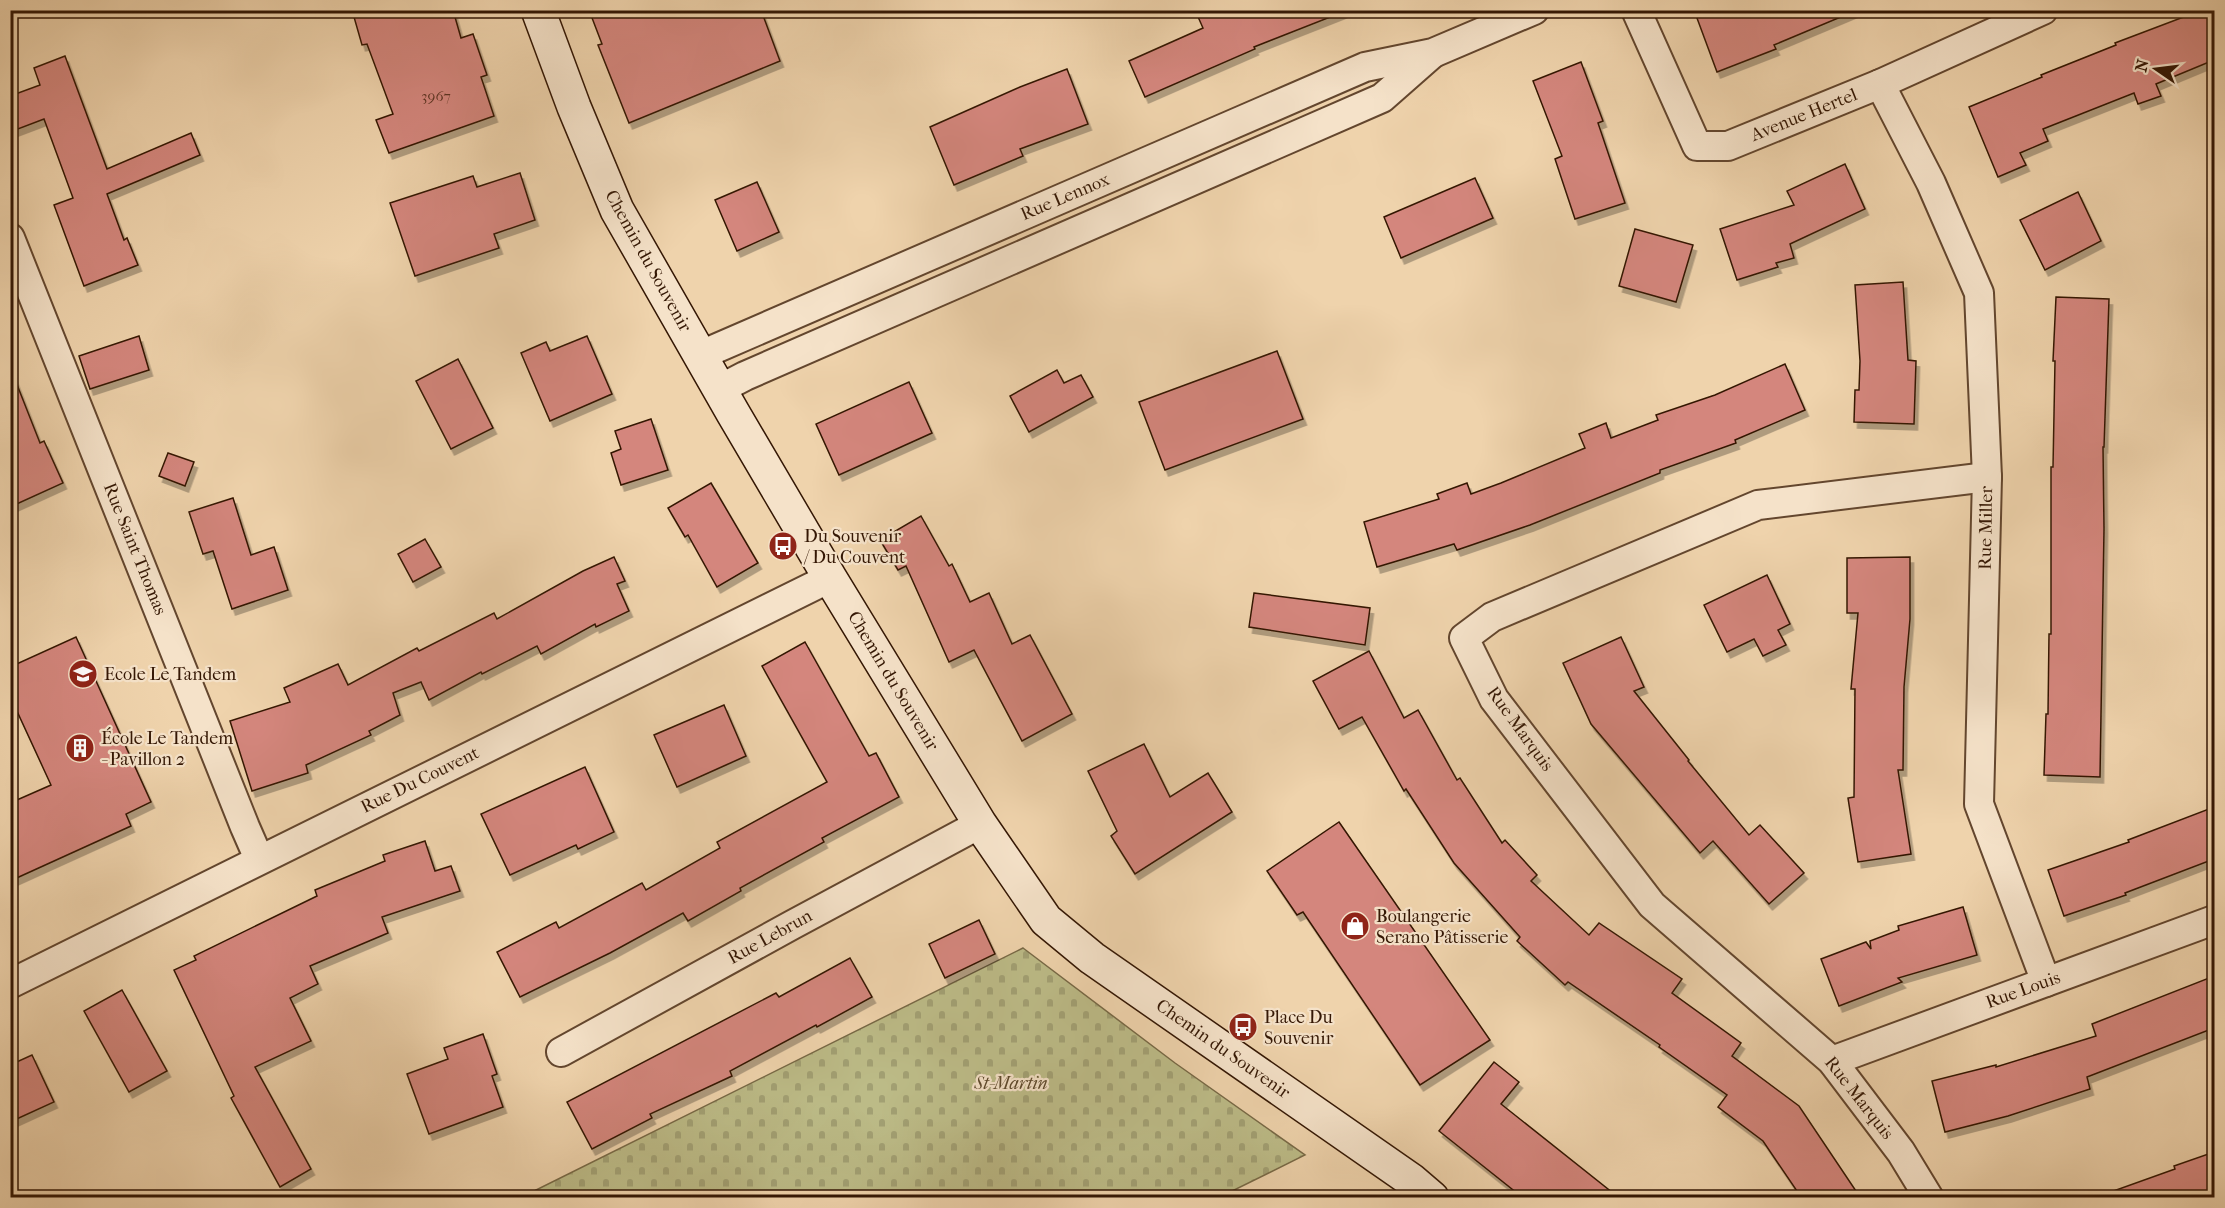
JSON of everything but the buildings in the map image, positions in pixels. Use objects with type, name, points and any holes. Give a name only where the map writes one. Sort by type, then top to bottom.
[{"type":"street","name":"Chemin du Souvenir","points":[[538,10],[574,107],[617,210],[830,578],[980,824],[1046,920],[1063,936],[1101,964],[1411,1180],[1432,1197]]},
{"type":"street","name":"Rue Lennox","points":[[701,355],[1365,67],[1433,53],[1534,10]]},
{"type":"street","name":"Avenue Hertel","points":[[1636,10],[1697,146],[1728,146],[1880,84],[2043,10]]},
{"type":"street","name":"Rue Lennox","points":[[720,389],[745,376],[1382,98],[1433,53]]},
{"type":"street","name":"Rue Miller","points":[[1880,84],[1931,183],[1980,293],[1987,477],[1979,804],[2046,982]]},
{"type":"street","name":"Rue Saint Thomas","points":[[10,238],[21,291],[260,859]]},
{"type":"street","name":"Rue Marquis","points":[[1929,1197],[1901,1152],[1832,1061],[1652,904],[1494,699],[1464,638],[1492,617],[1758,505],[1987,477]]},
{"type":"street","name":"Rue Du Couvent","points":[[10,984],[830,578]]},
{"type":"street","name":"Rue Lebrun","points":[[561,1052],[980,824]]},
{"type":"street","name":"Rue Louis","points":[[1832,1061],[2214,920]]},
{"type":"green space","name":"St-Martin","points":[[1023,948],[1175,1063],[1305,1155],[1220,1197],[522,1197]]},
{"type":"place","name":"Du Souvenir / Du Couvent","points":[[783,546]]},
{"type":"place","name":"Ecole Le Tandem","points":[[83,674]]},
{"type":"place","name":"École Le Tandem - Pavillon 2","points":[[80,748]]},
{"type":"place","name":"Boulangerie Serano Pâtisserie","points":[[1355,926]]},
{"type":"place","name":"Place Du Souvenir","points":[[1243,1027]]}]
